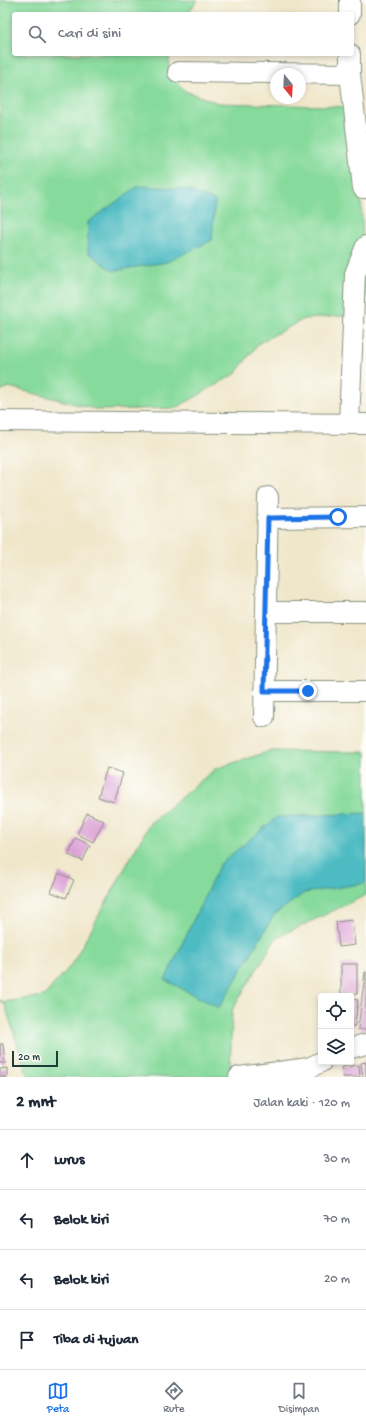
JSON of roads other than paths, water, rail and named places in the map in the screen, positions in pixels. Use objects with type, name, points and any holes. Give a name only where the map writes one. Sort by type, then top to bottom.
[{"type":"street","points":[[350,0],[350,12]]},
{"type":"street","points":[[350,56],[350,74],[365,192]]},
{"type":"street","points":[[178,72],[350,74]]},
{"type":"street","points":[[0,421],[357,424],[355,274],[366,246]]},
{"type":"street","points":[[264,717],[268,497]]},
{"type":"street","points":[[268,518],[366,517]]},
{"type":"street","points":[[266,612],[366,612]]},
{"type":"street","points":[[264,691],[366,691]]},
{"type":"street","points":[[354,1047],[366,1044]]},
{"type":"street","points":[[239,1077],[309,1068],[318,1064]]},
{"type":"water","points":[[138,186],[185,189],[215,201],[212,240],[167,262],[113,271],[88,252],[88,222]]},
{"type":"water","points":[[366,813],[366,883],[304,893],[274,915],[219,1008],[165,980],[220,864],[277,817]]}]
